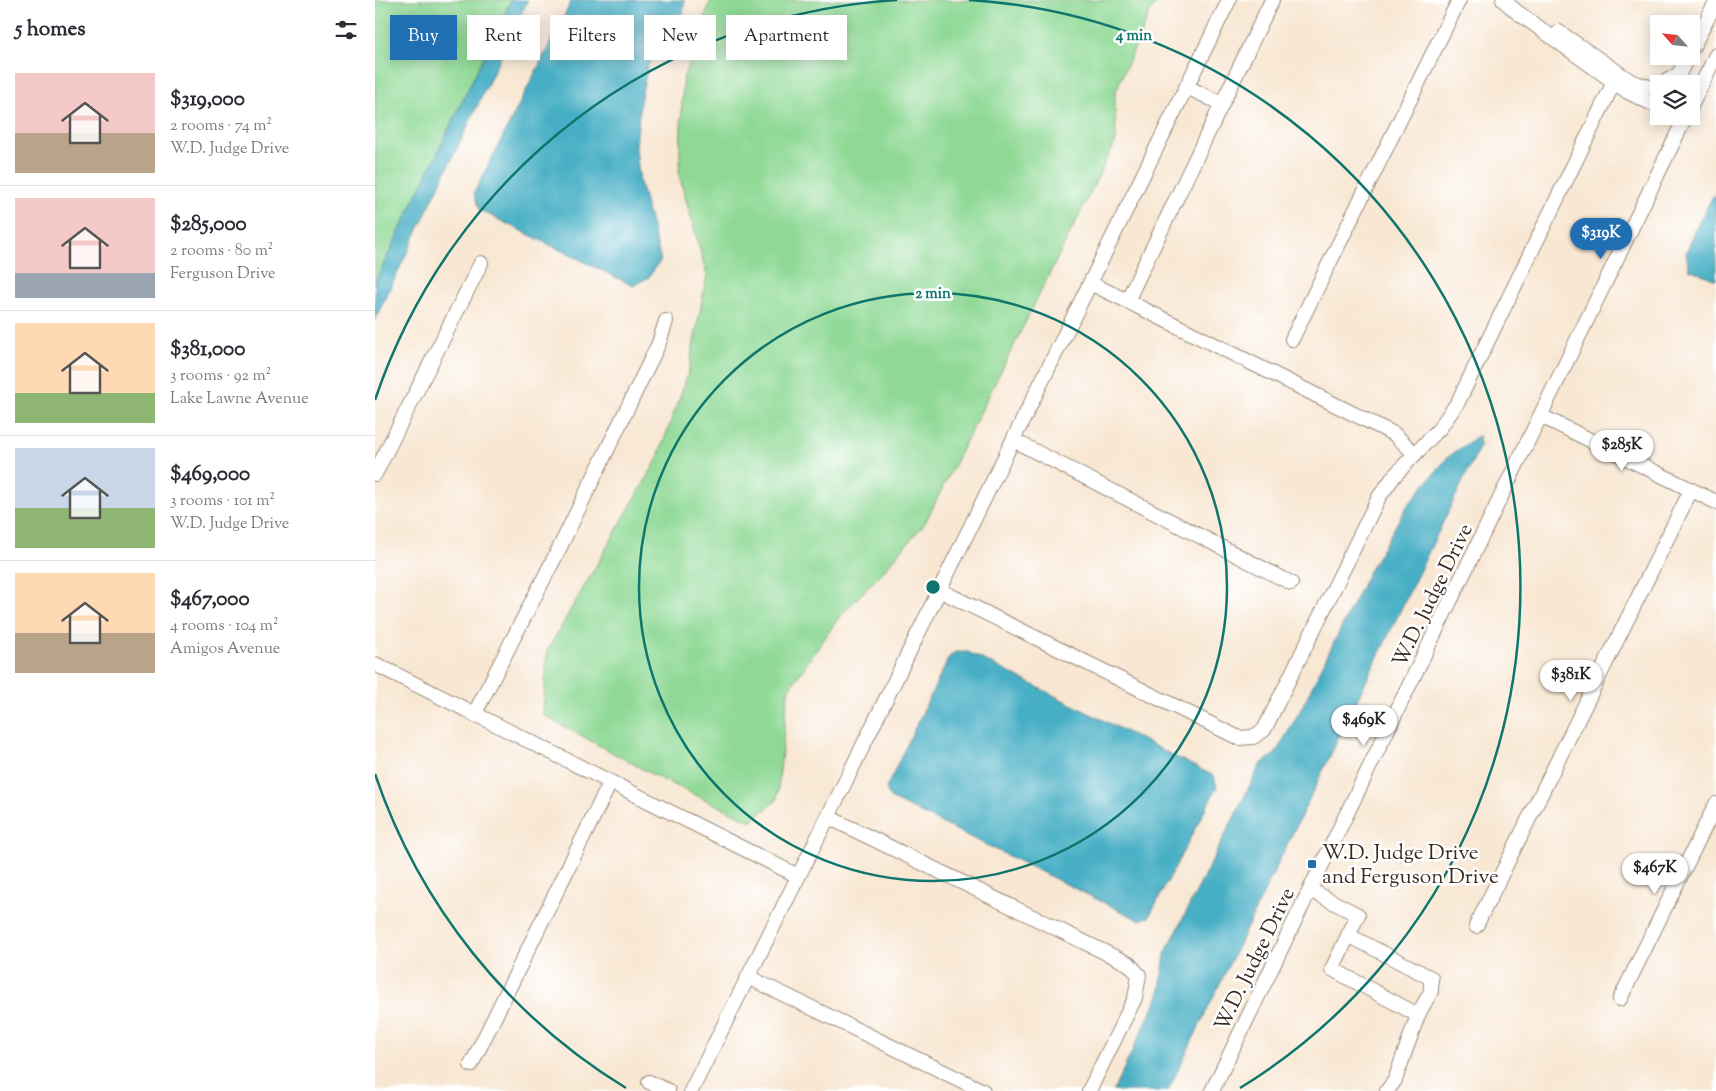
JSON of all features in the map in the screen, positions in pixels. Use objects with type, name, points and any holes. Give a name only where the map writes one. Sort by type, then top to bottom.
[{"type":"street","points":[[691,1091],[829,817],[1229,0]]},
{"type":"street","points":[[1127,301],[1272,0]]},
{"type":"street","points":[[1292,339],[1459,0]]},
{"type":"street","points":[[1503,0],[1628,92],[1650,103]]},
{"type":"street","points":[[1508,0],[1520,5],[1632,82],[1650,87]]},
{"type":"street","points":[[1700,33],[1716,2]]},
{"type":"street","points":[[1700,88],[1716,55]]},
{"type":"street","points":[[939,590],[1239,738],[1253,737],[1264,730],[1379,497],[1414,453],[1439,429],[1458,402],[1614,82]]},
{"type":"street","points":[[1187,87],[1222,104]]},
{"type":"street","name":"W.D. Judge Drive","points":[[1212,1091],[1541,416],[1679,125]]},
{"type":"street","points":[[375,474],[481,263]]},
{"type":"street","points":[[1090,283],[1394,434],[1414,453]]},
{"type":"street","points":[[474,715],[560,547],[659,343],[666,320]]},
{"type":"street","points":[[1541,416],[1716,502]]},
{"type":"street","points":[[1013,440],[1291,583]]},
{"type":"street","points":[[1476,926],[1691,490]]},
{"type":"street","points":[[375,664],[798,876]]},
{"type":"street","points":[[471,1065],[610,783]]},
{"type":"street","points":[[1620,998],[1716,804]]},
{"type":"street","points":[[829,817],[1129,964],[1139,975],[1135,998],[1089,1091]]},
{"type":"street","points":[[1310,890],[1358,915],[1332,970],[1418,1015]]},
{"type":"street","points":[[1348,935],[1431,978],[1431,991],[1418,1015],[1395,1080],[1387,1091]]},
{"type":"street","points":[[748,977],[983,1091]]},
{"type":"street","points":[[649,1082],[668,1091]]},
{"type":"green space","points":[[375,0],[511,0],[504,15],[467,15],[467,60],[482,60],[375,282]]},
{"type":"green space","points":[[711,0],[1159,0],[1151,10],[1115,93],[1116,141],[925,523],[879,576],[840,616],[788,691],[777,800],[751,821],[659,778],[543,715],[547,651],[656,462],[688,374],[707,275],[679,175],[683,79],[690,60],[716,60],[716,15],[706,15]]},
{"type":"water","points":[[511,0],[528,0],[521,15],[504,15]]},
{"type":"water","points":[[572,0],[685,0],[683,15],[644,15],[644,60],[652,60],[648,65],[640,102],[636,148],[640,183],[661,260],[649,277],[633,286],[479,210],[474,193],[550,43],[550,60],[634,60],[634,15],[564,15]]},
{"type":"water","points":[[482,60],[499,60],[375,320],[375,282]]},
{"type":"water","points":[[1713,196],[1716,197],[1716,280],[1689,269],[1686,253],[1698,224]]},
{"type":"water","points":[[1479,435],[1480,446],[1168,1091],[1113,1091],[1159,995],[1165,954],[1260,765],[1275,754],[1300,711],[1369,571],[1407,506],[1448,457]]},
{"type":"water","points":[[955,652],[968,652],[1214,776],[1217,787],[1149,917],[1139,920],[890,798],[886,788],[949,657]]},
{"type":"place","name":"W.D. Judge Drive and Ferguson Drive","points":[[1312,864]]}]
